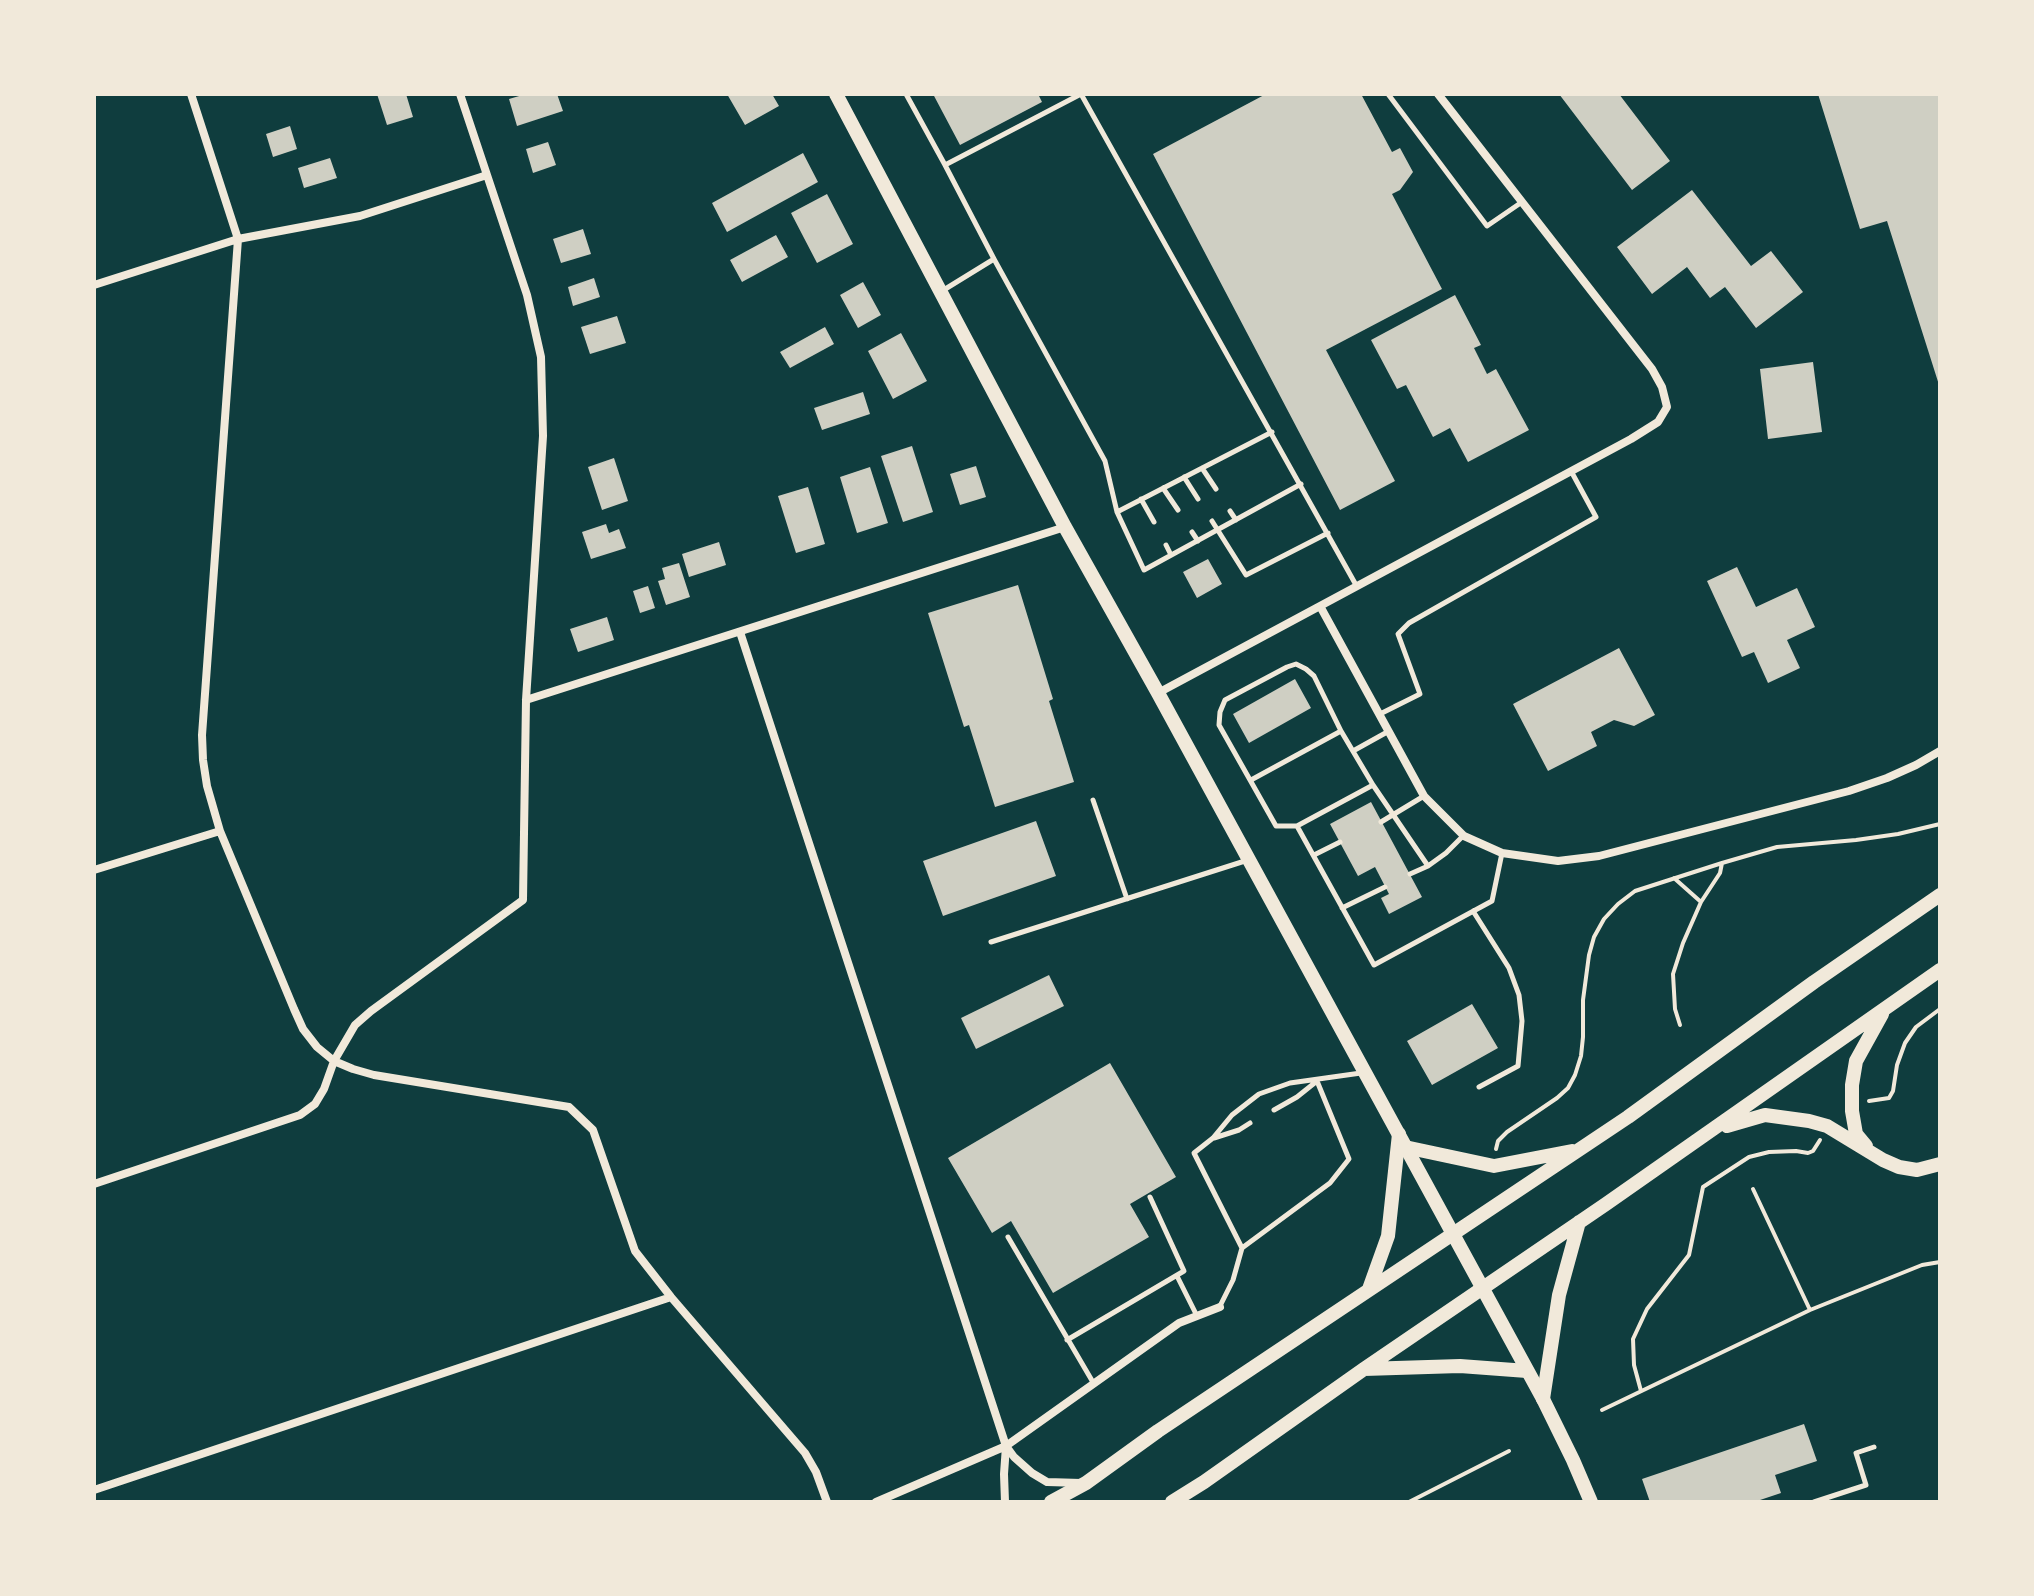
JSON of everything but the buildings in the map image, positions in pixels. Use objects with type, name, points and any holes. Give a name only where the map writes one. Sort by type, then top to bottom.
[{"type":"main road","points":[[836,94],[1065,527],[1543,1399],[1591,1502]]},
{"type":"main road","points":[[1051,1502],[1086,1483],[1158,1431],[1628,1117],[1940,895]]},
{"type":"main road","points":[[1172,1502],[1940,970]]},
{"type":"main road","points":[[1869,1149],[1856,1134],[1852,1085],[1856,1061],[1884,1010]]},
{"type":"main road","points":[[1707,1134],[1765,1115],[1825,1125],[1899,1167],[1917,1170],[1940,1164]]},
{"type":"main road","points":[[1402,1140],[1494,1166],[1581,1149]]},
{"type":"main road","points":[[1369,1289],[1388,1236],[1402,1140]]},
{"type":"main road","points":[[1543,1399],[1559,1295],[1579,1222]]},
{"type":"main road","points":[[1364,1369],[1460,1366],[1527,1371]]},
{"type":"street","points":[[191,94],[238,239],[202,735],[203,760],[220,831],[303,1029],[317,1047],[334,1061],[353,1069],[569,1107],[593,1130],[635,1251],[805,1453],[827,1502]]},
{"type":"street","points":[[94,1184],[300,1115],[315,1104],[334,1061],[355,1025],[523,900],[526,700],[543,436],[541,357],[527,295],[460,94]]},
{"type":"street","points":[[1158,693],[1650,427],[1658,422],[1667,407],[1662,387],[1652,369],[1438,94]]},
{"type":"street","points":[[94,285],[238,239],[360,216],[487,175]]},
{"type":"street","points":[[526,700],[1065,527]]},
{"type":"street","points":[[1320,606],[1424,796],[1464,836],[1502,853],[1558,861],[1599,856],[1849,791],[1887,778],[1940,751]]},
{"type":"street","points":[[740,632],[1006,1446],[1032,1473],[1047,1482],[1086,1483]]},
{"type":"street","points":[[94,870],[220,831]]},
{"type":"street","points":[[94,1490],[671,1297]]},
{"type":"street","points":[[876,1502],[1006,1446],[1179,1323],[1220,1307]]},
{"type":"street","points":[[1005,1502],[1006,1446]]},
{"type":"lane","points":[[906,94],[1105,461],[1117,512],[1144,570],[1301,484]]},
{"type":"lane","points":[[945,165],[1081,94],[1357,586]]},
{"type":"lane","points":[[1388,94],[1487,226],[1522,202]]},
{"type":"lane","points":[[941,291],[994,259]]},
{"type":"lane","points":[[1117,512],[1272,432]]},
{"type":"lane","points":[[1202,468],[1216,489]]},
{"type":"lane","points":[[1379,714],[1420,694],[1398,634],[1409,623],[1596,517],[1571,471]]},
{"type":"lane","points":[[1184,477],[1198,499]]},
{"type":"lane","points":[[1163,488],[1178,510]]},
{"type":"lane","points":[[1141,499],[1154,522]]},
{"type":"lane","points":[[1230,511],[1236,520]]},
{"type":"lane","points":[[1212,521],[1246,575],[1328,533]]},
{"type":"lane","points":[[1192,532],[1198,541]]},
{"type":"lane","points":[[1166,545],[1171,555]]},
{"type":"lane","points":[[1373,785],[1297,826],[1276,826],[1219,725],[1225,700],[1287,667],[1296,664],[1306,669],[1314,676],[1341,731],[1373,785],[1428,866]]},
{"type":"lane","points":[[1251,780],[1341,731]]},
{"type":"lane","points":[[1353,751],[1389,731]]},
{"type":"lane","points":[[1381,822],[1424,796]]},
{"type":"lane","points":[[1093,800],[1127,899]]},
{"type":"lane","points":[[1297,826],[1374,965],[1492,901],[1502,853]]},
{"type":"lane","points":[[1410,874],[1428,866],[1464,836]]},
{"type":"lane","points":[[1314,855],[1340,842]]},
{"type":"lane","points":[[991,942],[1249,860]]},
{"type":"lane","points":[[1342,908],[1385,887]]},
{"type":"lane","points":[[1473,911],[1509,968],[1519,995],[1522,1021],[1518,1066],[1479,1087]]},
{"type":"lane","points":[[1242,1248],[1194,1153],[1213,1138],[1232,1115],[1259,1094],[1290,1083],[1365,1072]]},
{"type":"lane","points":[[1274,1110],[1317,1081]]},
{"type":"lane","points":[[1220,1307],[1233,1280],[1242,1248],[1330,1183],[1349,1159],[1317,1081]]},
{"type":"lane","points":[[1213,1138],[1250,1123]]},
{"type":"lane","points":[[1067,1340],[1184,1271],[1150,1197]]},
{"type":"lane","points":[[1008,1237],[1095,1384]]},
{"type":"lane","points":[[1177,1276],[1197,1316]]},
{"type":"lane","points":[[1814,1502],[1866,1485],[1856,1453],[1874,1447]]},
{"type":"path","points":[[1495,1151],[1498,1141],[1507,1132],[1557,1098],[1568,1088],[1575,1075],[1581,1056],[1583,1000],[1594,937],[1604,919],[1635,891],[1777,847],[1856,840],[1940,824]]},
{"type":"path","points":[[1680,1025],[1675,1009],[1673,974],[1701,902],[1720,873],[1722,863]]},
{"type":"path","points":[[1674,878],[1701,902]]},
{"type":"path","points":[[1641,1391],[1634,1365],[1633,1339],[1647,1309],[1689,1255],[1703,1187]]},
{"type":"path","points":[[1753,1189],[1810,1310]]},
{"type":"path","points":[[1602,1410],[1810,1310],[1922,1265],[1940,1262]]},
{"type":"path","points":[[1409,1502],[1509,1451]]}]
